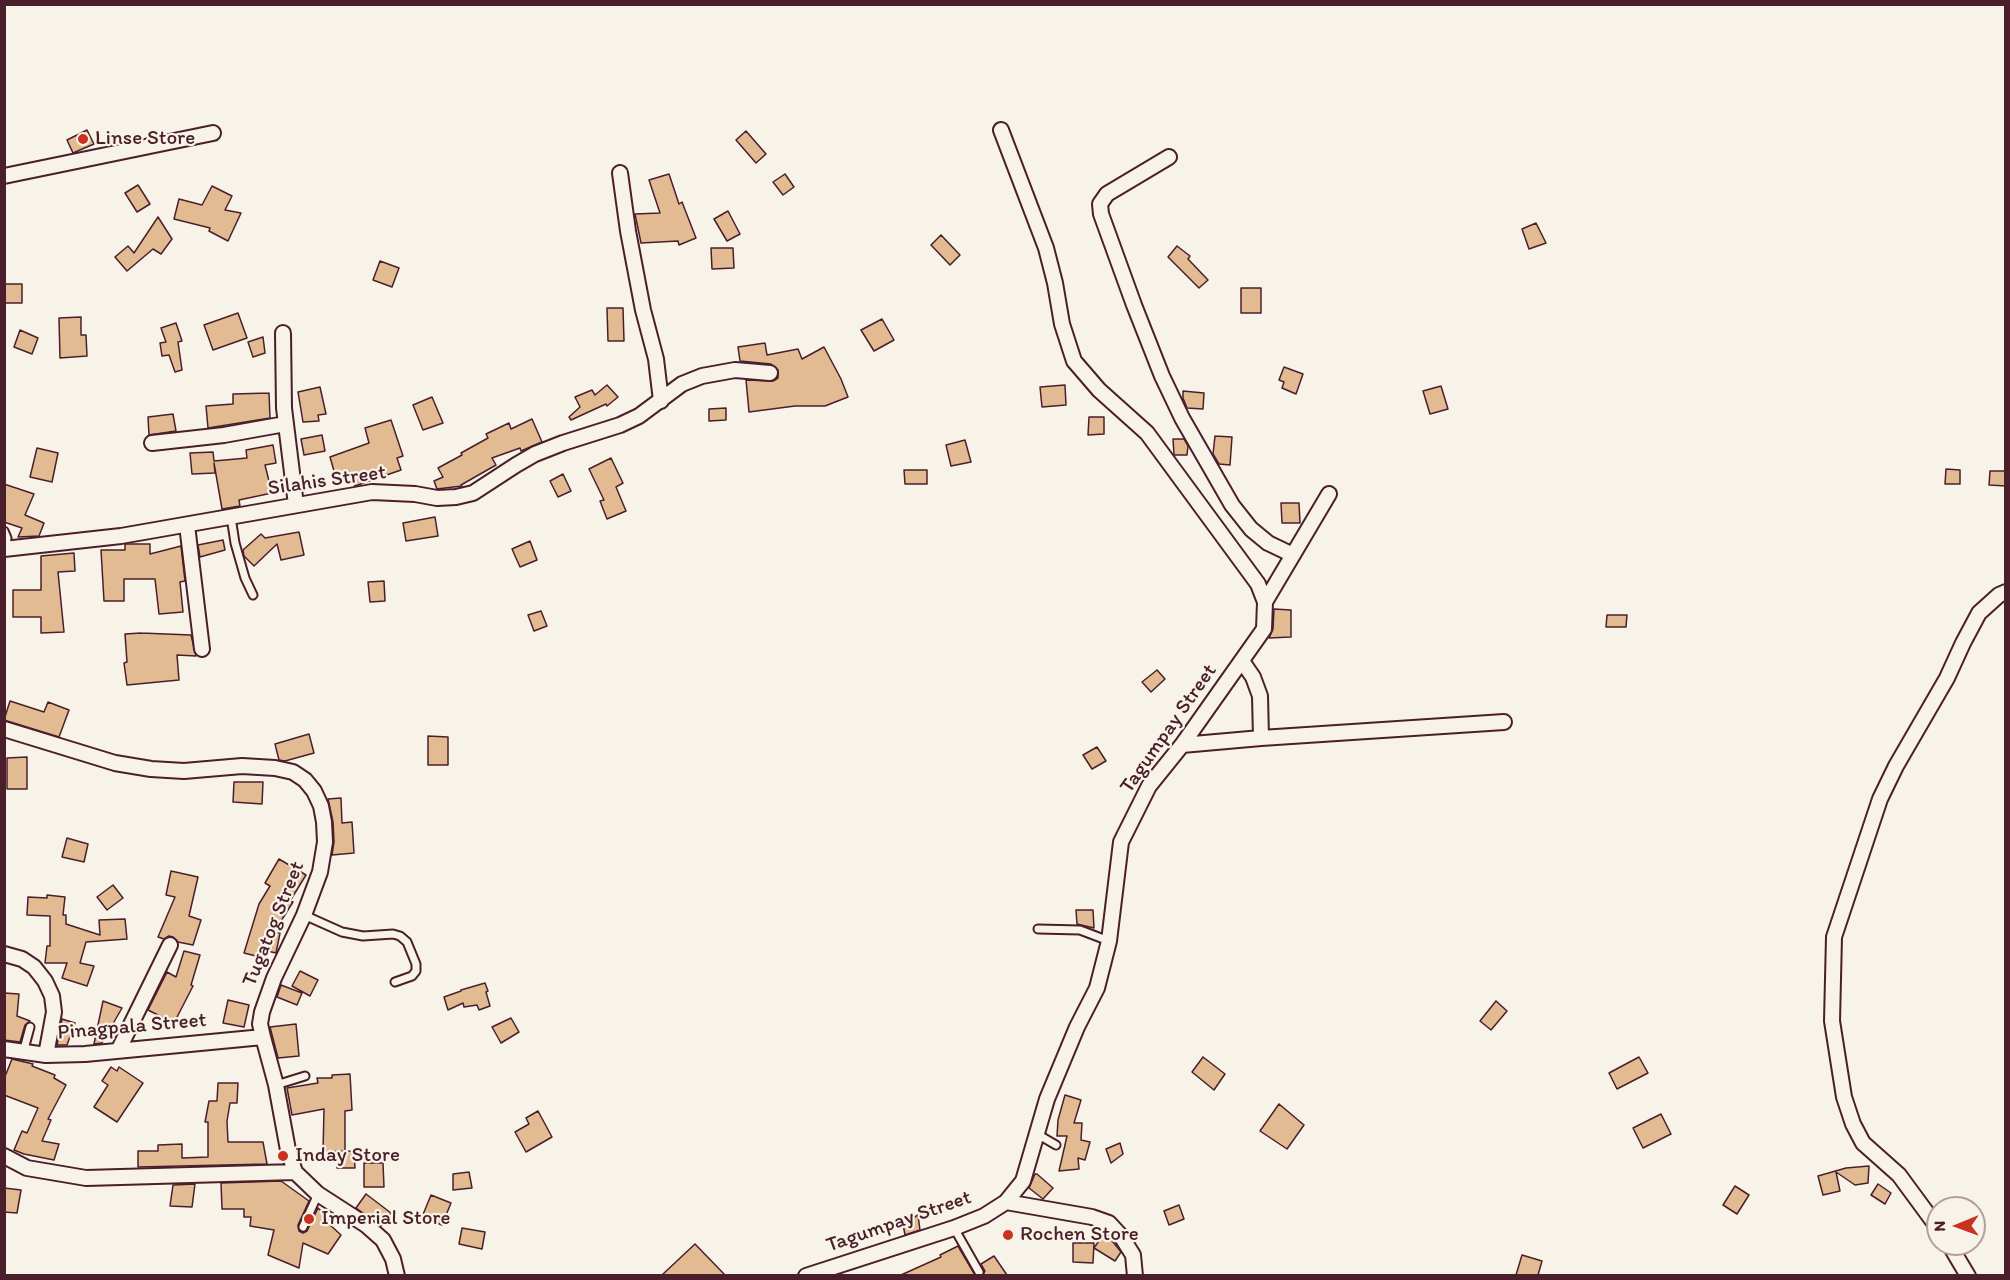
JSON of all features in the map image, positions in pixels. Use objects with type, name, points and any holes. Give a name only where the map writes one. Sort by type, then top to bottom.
[{"type":"street","points":[[1001,130],[1046,248],[1062,324],[1074,361],[1099,390],[1147,433],[1258,584],[1265,602]]},
{"type":"street","points":[[4,176],[213,133]]},
{"type":"street","points":[[1169,157],[1107,194],[1101,204],[1101,214],[1134,306],[1162,376],[1182,418],[1232,505],[1251,529],[1268,543],[1293,555]]},
{"type":"street","points":[[620,173],[636,277],[656,359],[661,401]]},
{"type":"street","points":[[283,333],[285,424],[296,506]]},
{"type":"street","name":"Silahis Street","points":[[5,549],[121,536],[372,492],[415,494],[437,498],[456,497],[473,493],[536,454],[620,425],[639,416],[682,384],[702,376],[735,370],[770,373]]},
{"type":"street","points":[[152,443],[224,435],[285,424]]},
{"type":"street","points":[[1265,602],[1329,494]]},
{"type":"street","points":[[187,525],[202,649]]},
{"type":"street","points":[[1926,1212],[1899,1175],[1863,1143],[1852,1124],[1844,1097],[1832,1021],[1834,937],[1880,799],[1892,774],[1933,704],[1962,643],[1979,614],[1999,595],[2006,592]]},
{"type":"street","name":"Tagumpay Street","points":[[812,1274],[984,1216],[1006,1202],[1023,1181],[1047,1099],[1097,988],[1108,941],[1121,842],[1149,786],[1182,745],[1264,629],[1265,602]]},
{"type":"street","points":[[1242,661],[1253,677],[1260,696],[1261,738]]},
{"type":"street","points":[[1182,745],[1504,722]]},
{"type":"street","name":"Tugatog Street","points":[[4,729],[115,763],[150,769],[184,771],[242,766],[275,768],[293,772],[305,780],[314,791],[321,806],[324,822],[325,842],[320,872],[304,915],[274,978],[260,1024],[276,1085],[294,1172]]},
{"type":"street","points":[[118,1049],[170,945]]},
{"type":"street","points":[[4,954],[22,959],[34,967],[45,981],[52,996],[54,1012],[46,1055]]},
{"type":"street","name":"Pinagpala Street","points":[[4,1049],[46,1055],[85,1054],[118,1049],[262,1037]]},
{"type":"street","points":[[4,1156],[27,1168],[86,1178],[294,1172],[318,1194],[366,1225],[383,1240],[393,1259],[397,1275]]},
{"type":"street","points":[[1006,1202],[1109,1222],[1133,1255],[1135,1275]]},
{"type":"street","points":[[1956,1256],[1968,1275]]},
{"type":"lane","points":[[231,517],[242,566],[253,595]]},
{"type":"lane","points":[[4,531],[7,538],[5,549]]},
{"type":"lane","points":[[304,915],[342,932],[363,936],[393,934],[400,936],[407,942],[416,964],[416,971],[412,976],[395,982]]},
{"type":"lane","points":[[1038,929],[1080,930],[1108,941]]},
{"type":"lane","points":[[22,1053],[30,1027]]},
{"type":"lane","points":[[276,1085],[305,1076]]},
{"type":"lane","points":[[1037,1134],[1056,1145]]},
{"type":"lane","points":[[303,1227],[318,1194]]},
{"type":"lane","points":[[954,1228],[979,1272]]},
{"type":"building","points":[[87,130],[94,144],[73,153],[67,140]]},
{"type":"building","points":[[746,131],[766,154],[756,163],[736,140]]},
{"type":"building","points":[[669,174],[679,204],[682,202],[696,238],[679,245],[678,241],[641,243],[635,214],[660,213],[649,180]]},
{"type":"building","points":[[785,174],[794,187],[783,195],[773,182]]},
{"type":"building","points":[[138,185],[150,204],[137,212],[125,193]]},
{"type":"building","points":[[212,186],[232,196],[225,210],[241,213],[228,241],[209,231],[210,228],[174,219],[179,199],[202,205]]},
{"type":"building","points":[[728,211],[740,234],[727,241],[714,219]]},
{"type":"building","points":[[158,217],[172,239],[161,254],[153,249],[127,271],[115,257],[128,246],[134,253]]},
{"type":"building","points":[[1536,223],[1546,243],[1529,249],[1522,229]]},
{"type":"building","points":[[941,235],[960,255],[950,265],[931,245]]},
{"type":"building","points":[[1177,246],[1190,256],[1188,259],[1208,280],[1199,288],[1168,257]]},
{"type":"building","points":[[711,248],[733,248],[734,268],[712,269]]},
{"type":"building","points":[[380,261],[399,268],[392,287],[373,280]]},
{"type":"building","points":[[4,284],[22,284],[22,303],[4,303]]},
{"type":"building","points":[[1241,288],[1261,288],[1261,313],[1241,313]]},
{"type":"building","points":[[607,308],[623,308],[624,341],[608,341]]},
{"type":"building","points":[[238,313],[247,338],[213,350],[204,325]]},
{"type":"building","points":[[81,317],[81,335],[86,335],[87,356],[60,358],[59,318]]},
{"type":"building","points":[[882,319],[894,340],[874,351],[861,330]]},
{"type":"building","points":[[176,323],[182,341],[178,342],[182,370],[175,372],[169,355],[162,356],[160,343],[166,342],[161,328]]},
{"type":"building","points":[[20,330],[38,338],[32,354],[14,347]]},
{"type":"building","points":[[263,337],[265,353],[253,357],[248,342]]},
{"type":"building","points":[[765,343],[767,355],[798,349],[802,359],[824,347],[848,397],[825,406],[795,406],[749,412],[746,380],[773,381],[778,378],[778,370],[771,364],[740,361],[738,347]]},
{"type":"building","points":[[1284,367],[1303,374],[1296,394],[1282,388],[1284,382],[1279,380]]},
{"type":"building","points":[[607,385],[618,397],[607,406],[606,404],[571,420],[569,417],[580,407],[575,397],[592,390],[595,395]]},
{"type":"building","points":[[1065,385],[1066,405],[1042,407],[1040,387]]},
{"type":"building","points":[[1441,386],[1448,409],[1430,414],[1423,391]]},
{"type":"building","points":[[320,387],[326,414],[318,415],[319,421],[303,422],[298,392]]},
{"type":"building","points":[[1183,391],[1204,393],[1203,409],[1187,408]]},
{"type":"building","points":[[269,393],[270,418],[208,428],[206,406],[233,404],[233,394]]},
{"type":"building","points":[[432,397],[443,423],[423,430],[413,405]]},
{"type":"building","points":[[726,408],[726,420],[709,421],[709,409]]},
{"type":"building","points":[[173,414],[176,431],[149,435],[148,417]]},
{"type":"building","points":[[1089,417],[1104,417],[1104,434],[1088,435]]},
{"type":"building","points":[[532,419],[542,442],[521,451],[520,448],[492,458],[496,465],[462,486],[437,489],[434,481],[443,477],[438,468],[488,438],[486,434],[509,423],[511,429]]},
{"type":"building","points":[[391,420],[403,456],[397,458],[401,470],[355,486],[350,474],[336,478],[330,457],[369,443],[365,428]]},
{"type":"building","points":[[322,435],[325,451],[304,455],[301,439]]},
{"type":"building","points":[[1215,436],[1232,437],[1230,465],[1219,464],[1213,454]]},
{"type":"building","points":[[1173,439],[1184,439],[1188,446],[1187,455],[1174,455]]},
{"type":"building","points":[[965,440],[971,462],[951,466],[946,445]]},
{"type":"building","points":[[273,445],[276,463],[265,465],[272,493],[239,500],[240,506],[222,509],[214,463],[215,473],[192,474],[190,453],[213,452],[214,461],[247,458],[246,450]]},
{"type":"building","points":[[37,448],[58,453],[52,482],[30,477]]},
{"type":"building","points":[[611,458],[623,483],[616,487],[626,511],[607,519],[600,501],[604,500],[589,469]]},
{"type":"building","points":[[1946,469],[1960,470],[1960,484],[1945,484]]},
{"type":"building","points":[[904,470],[927,470],[927,484],[905,484]]},
{"type":"building","points":[[1990,471],[2006,471],[2006,486],[1989,485]]},
{"type":"building","points":[[563,474],[571,491],[558,497],[550,481]]},
{"type":"building","points":[[4,484],[34,494],[25,515],[44,523],[39,536],[18,537],[22,528],[4,522]]},
{"type":"building","points":[[1281,503],[1299,503],[1300,523],[1282,523]]},
{"type":"building","points":[[435,517],[438,536],[406,541],[403,523]]},
{"type":"building","points":[[299,532],[304,555],[281,560],[277,544],[254,566],[244,556],[243,550],[261,534],[265,538]]},
{"type":"building","points":[[223,540],[225,550],[200,557],[198,545]]},
{"type":"building","points":[[530,541],[537,560],[520,567],[512,549]]},
{"type":"building","points":[[125,544],[150,544],[150,554],[181,546],[185,581],[180,582],[183,612],[159,614],[155,579],[124,579],[124,601],[104,601],[101,550],[125,550]]},
{"type":"building","points":[[74,553],[75,571],[58,572],[64,632],[41,633],[41,617],[13,617],[13,590],[41,590],[41,556]]},
{"type":"building","points":[[384,581],[385,601],[370,602],[368,582]]},
{"type":"building","points":[[1274,609],[1291,610],[1291,637],[1269,638],[1273,629]]},
{"type":"building","points":[[541,611],[547,626],[534,631],[528,615]]},
{"type":"building","points":[[1607,615],[1627,615],[1626,627],[1606,627]]},
{"type":"building","points":[[125,634],[191,635],[196,656],[177,655],[179,680],[127,685],[124,663],[127,662]]},
{"type":"building","points":[[1157,670],[1165,679],[1151,692],[1142,682]]},
{"type":"building","points":[[10,701],[44,712],[48,702],[69,710],[59,737],[4,720]]},
{"type":"building","points":[[309,734],[314,753],[285,761],[279,760],[275,744]]},
{"type":"building","points":[[428,736],[448,737],[448,765],[428,765]]},
{"type":"building","points":[[1097,747],[1106,761],[1092,769],[1083,755]]},
{"type":"building","points":[[27,757],[27,789],[7,789],[7,758]]},
{"type":"building","points":[[234,782],[263,782],[262,804],[233,802]]},
{"type":"building","points":[[341,798],[342,823],[352,822],[354,853],[332,855],[333,822],[328,799]]},
{"type":"building","points":[[67,838],[88,844],[84,862],[62,857]]},
{"type":"building","points":[[279,859],[306,875],[290,901],[293,902],[274,932],[280,933],[276,953],[263,950],[262,952],[262,948],[260,957],[244,953],[259,904],[270,886],[265,883]]},
{"type":"building","points":[[171,871],[198,877],[189,916],[201,920],[193,945],[178,942],[169,936],[164,939],[158,937],[175,897],[166,895]]},
{"type":"building","points":[[113,885],[123,898],[107,910],[97,897]]},
{"type":"building","points":[[47,895],[65,897],[63,915],[66,915],[66,924],[100,935],[99,920],[125,919],[127,939],[86,942],[80,963],[94,966],[87,986],[62,978],[67,963],[45,963],[47,946],[50,946],[50,916],[27,915],[28,897],[47,898]]},
{"type":"building","points":[[1076,910],[1093,910],[1094,928],[1077,924]]},
{"type":"building","points":[[184,951],[200,955],[191,985],[193,986],[174,1023],[148,1010],[167,972],[176,977]]},
{"type":"building","points":[[300,971],[318,980],[310,996],[292,986]]},
{"type":"building","points":[[485,983],[490,1006],[479,1010],[477,1005],[464,1007],[463,1003],[448,1010],[444,997]]},
{"type":"building","points":[[281,985],[302,993],[297,1005],[277,997]]},
{"type":"building","points":[[4,993],[19,994],[17,1016],[30,1021],[25,1025],[20,1042],[4,1040]]},
{"type":"building","points":[[228,1000],[249,1005],[244,1027],[223,1023]]},
{"type":"building","points":[[103,1001],[122,1008],[102,1043],[94,1044]]},
{"type":"building","points":[[1496,1001],[1507,1011],[1491,1030],[1480,1021]]},
{"type":"building","points":[[511,1018],[519,1032],[501,1043],[492,1027]]},
{"type":"building","points":[[62,1019],[75,1023],[67,1045],[57,1045]]},
{"type":"building","points":[[296,1024],[299,1056],[278,1058],[270,1027]]},
{"type":"building","points":[[1203,1057],[1225,1074],[1214,1090],[1192,1072]]},
{"type":"building","points":[[1639,1057],[1648,1073],[1617,1089],[1609,1073]]},
{"type":"building","points":[[12,1059],[33,1064],[32,1066],[55,1075],[54,1078],[66,1085],[48,1119],[51,1120],[42,1141],[59,1144],[54,1160],[14,1150],[22,1131],[27,1133],[38,1108],[4,1095],[4,1079]]},
{"type":"building","points":[[111,1067],[117,1071],[119,1067],[143,1083],[117,1122],[94,1107],[108,1085],[102,1081]]},
{"type":"building","points":[[350,1074],[352,1110],[345,1111],[345,1151],[323,1152],[324,1109],[292,1115],[287,1088],[318,1083],[317,1078],[332,1078],[332,1075]]},
{"type":"building","points":[[218,1083],[238,1083],[237,1103],[230,1103],[227,1121],[228,1142],[263,1142],[267,1164],[138,1167],[138,1151],[158,1151],[158,1145],[182,1144],[182,1158],[208,1157],[208,1122],[205,1122],[209,1101],[217,1101]]},
{"type":"building","points":[[1065,1095],[1081,1100],[1074,1123],[1082,1123],[1081,1140],[1090,1142],[1085,1160],[1078,1158],[1079,1169],[1059,1171],[1067,1136],[1057,1136],[1058,1120]]},
{"type":"building","points":[[1279,1104],[1304,1125],[1287,1149],[1260,1131]]},
{"type":"building","points":[[538,1111],[552,1137],[526,1152],[515,1132],[529,1124],[526,1118]]},
{"type":"building","points":[[1661,1114],[1671,1134],[1643,1148],[1633,1128]]},
{"type":"building","points":[[1120,1143],[1123,1154],[1111,1163],[1106,1149]]},
{"type":"building","points":[[354,1151],[355,1168],[337,1168],[337,1152]]},
{"type":"building","points":[[364,1163],[383,1163],[384,1187],[364,1187]]},
{"type":"building","points":[[1869,1166],[1868,1183],[1855,1185],[1836,1172],[1840,1191],[1823,1195],[1818,1176],[1846,1168]]},
{"type":"building","points":[[469,1172],[472,1188],[453,1190],[453,1174]]},
{"type":"building","points":[[1035,1174],[1053,1188],[1043,1199],[1029,1188]]},
{"type":"building","points":[[281,1181],[309,1201],[298,1225],[299,1231],[303,1233],[307,1231],[318,1208],[331,1220],[329,1224],[341,1235],[328,1254],[303,1243],[299,1268],[268,1255],[274,1230],[250,1226],[251,1217],[244,1217],[244,1209],[222,1209],[221,1183]]},
{"type":"building","points":[[195,1184],[192,1207],[170,1206],[173,1185]]},
{"type":"building","points":[[1878,1184],[1891,1193],[1885,1204],[1871,1195]]},
{"type":"building","points":[[1735,1186],[1749,1195],[1737,1214],[1723,1205]]},
{"type":"building","points":[[4,1188],[21,1190],[17,1213],[4,1212]]},
{"type":"building","points":[[366,1194],[391,1213],[381,1226],[356,1208]]},
{"type":"building","points":[[431,1195],[451,1203],[442,1225],[422,1217]]},
{"type":"building","points":[[1179,1205],[1184,1219],[1169,1225],[1164,1211]]},
{"type":"building","points":[[918,1215],[920,1230],[905,1235],[903,1224]]},
{"type":"building","points":[[462,1228],[485,1232],[482,1249],[459,1244]]},
{"type":"building","points":[[1105,1232],[1121,1252],[1115,1261],[1094,1248]]},
{"type":"building","points":[[1073,1243],[1094,1243],[1093,1263],[1073,1262]]},
{"type":"building","points":[[695,1244],[725,1275],[662,1275]]},
{"type":"building","points":[[958,1246],[975,1275],[901,1275],[941,1257],[940,1255]]},
{"type":"building","points":[[1522,1255],[1542,1261],[1538,1275],[1516,1275]]},
{"type":"building","points":[[994,1256],[1007,1275],[983,1275],[985,1271],[981,1264]]},
{"type":"place","name":"Linse Store","points":[[83,139]]},
{"type":"place","name":"Inday Store","points":[[283,1156]]},
{"type":"place","name":"Imperial Store","points":[[309,1219]]},
{"type":"place","name":"Rochen Store","points":[[1008,1235]]}]
